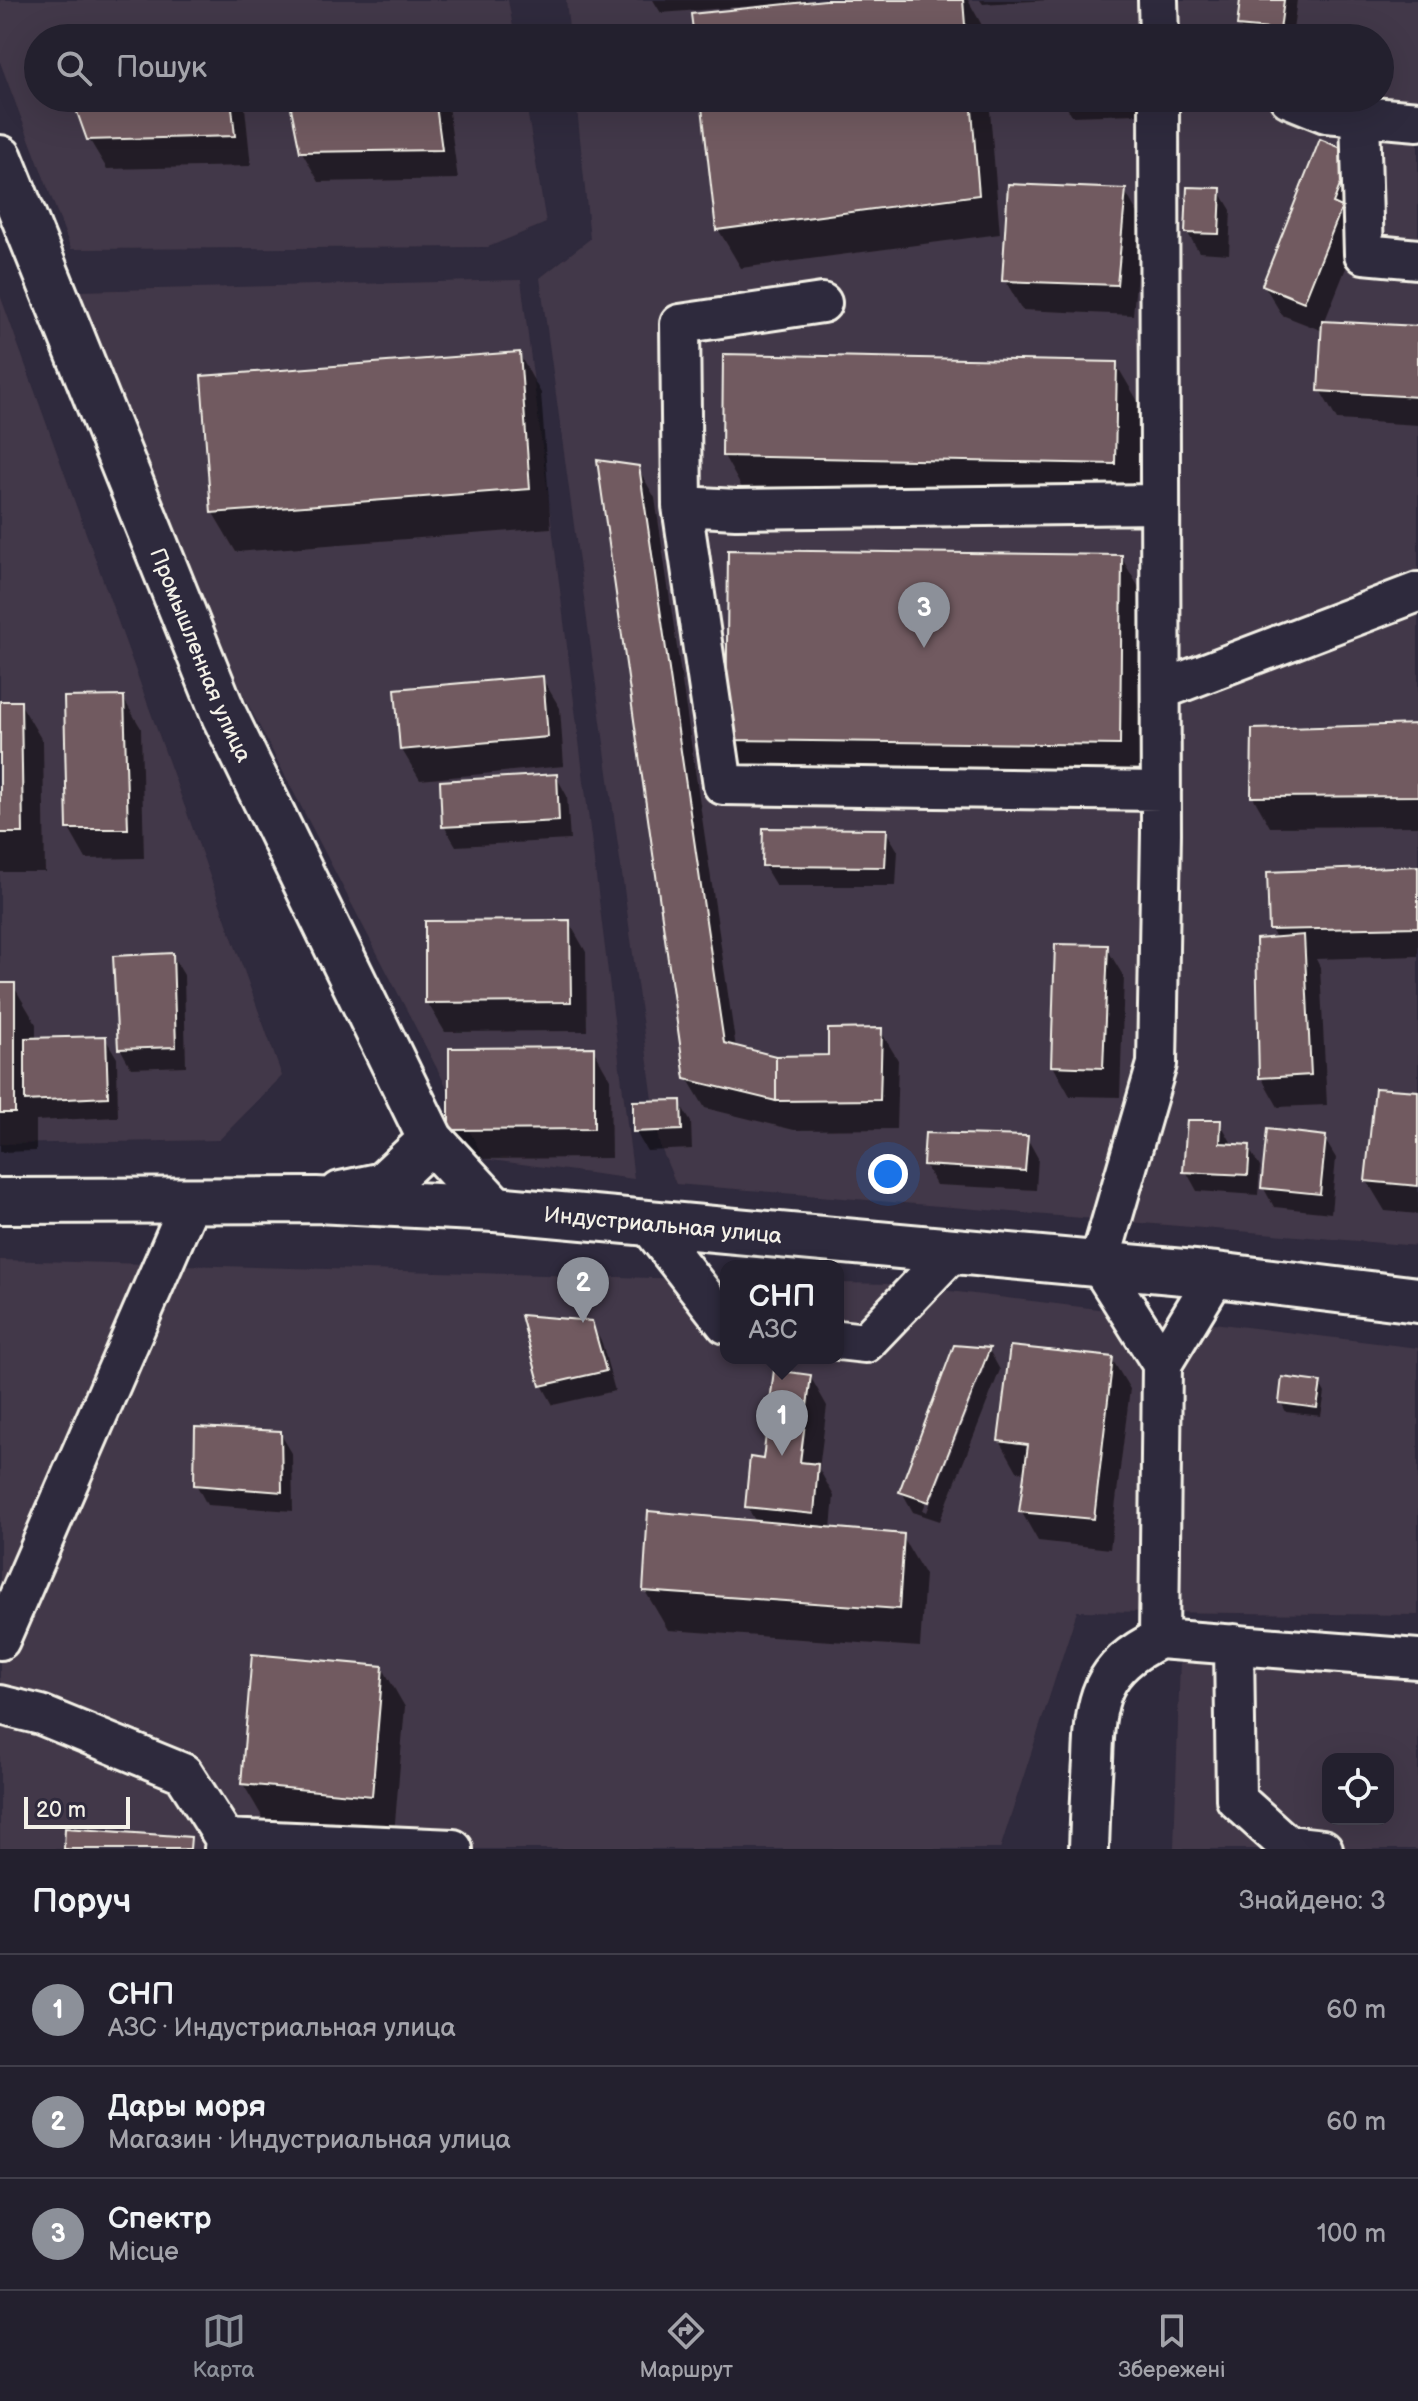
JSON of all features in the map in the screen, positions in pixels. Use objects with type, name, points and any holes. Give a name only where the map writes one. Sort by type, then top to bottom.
[{"type":"main road","name":"Промышленная улица","points":[[0,158],[224,715],[431,1140],[495,1209]]},
{"type":"main road","points":[[316,1200],[383,1185],[431,1140]]},
{"type":"main road","name":"Индустриальная улица","points":[[0,1201],[316,1200],[495,1209],[1216,1275],[1418,1300]]},
{"type":"street","points":[[1158,0],[1159,24]]},
{"type":"street","points":[[1159,112],[1161,791],[1157,1064],[1099,1264],[1162,1364]]},
{"type":"street","points":[[1324,112],[1418,121]]},
{"type":"street","points":[[1360,116],[1364,254],[1418,259]]},
{"type":"street","points":[[822,303],[680,324],[682,506],[723,785],[1161,791]]},
{"type":"street","points":[[682,506],[736,509],[1160,504]]},
{"type":"street","points":[[1161,690],[1418,592]]},
{"type":"street","points":[[0,1640],[191,1200]]},
{"type":"street","points":[[646,1221],[720,1316]]},
{"type":"street","points":[[844,1341],[865,1343],[954,1250]]},
{"type":"street","points":[[1159,1639],[1162,1364],[1216,1275]]},
{"type":"street","points":[[1089,1849],[1094,1717],[1101,1692],[1115,1669],[1135,1650],[1159,1639],[1418,1659]]},
{"type":"street","points":[[1234,1644],[1236,1799],[1287,1845],[1323,1849]]},
{"type":"street","points":[[0,1705],[41,1715],[183,1773],[224,1844],[453,1849]]},
{"type":"shaded area","points":[[0,0],[508,0],[512,24],[24,24],[24,112],[527,112],[546,223],[488,247],[71,249],[0,62]]},
{"type":"shaded area","points":[[566,0],[1418,0],[1418,1246],[676,1184],[659,1143],[540,278],[590,239],[577,112],[1394,112],[1394,24],[569,24]]},
{"type":"shaded area","points":[[521,280],[634,1179],[484,1159],[236,681],[79,291]]},
{"type":"shaded area","points":[[0,295],[282,1076],[219,1140],[0,1144]]},
{"type":"shaded area","points":[[0,1260],[720,1280],[720,1364],[844,1364],[844,1283],[892,1284],[1418,1348],[1418,1615],[1077,1611],[1000,1849],[0,1849]]},
{"type":"shaded area","points":[[1180,1660],[1418,1680],[1418,1849],[1174,1849]]},
{"type":"building","points":[[825,0],[963,0],[965,24],[692,24],[691,14]]},
{"type":"building","points":[[1240,0],[1284,0],[1281,24],[1237,24]]},
{"type":"building","points":[[77,112],[232,112],[235,136],[87,140]]},
{"type":"building","points":[[292,112],[437,112],[442,150],[300,152]]},
{"type":"building","points":[[703,112],[972,112],[979,195],[716,230]]},
{"type":"building","points":[[1320,139],[1353,153],[1333,203],[1342,207],[1304,302],[1262,285]]},
{"type":"building","points":[[1008,184],[1126,189],[1117,285],[1002,281]]},
{"type":"building","points":[[1187,187],[1221,188],[1219,234],[1185,233]]},
{"type":"building","points":[[1322,321],[1418,326],[1418,397],[1318,391]]},
{"type":"building","points":[[520,352],[530,489],[211,513],[201,376]]},
{"type":"building","points":[[723,354],[1117,362],[1115,464],[722,456]]},
{"type":"building","points":[[597,460],[639,466],[724,1043],[776,1056],[776,1101],[685,1079]]},
{"type":"building","points":[[728,550],[1122,555],[1120,745],[726,740]]},
{"type":"building","points":[[543,676],[548,737],[400,750],[395,689]]},
{"type":"building","points":[[124,696],[128,829],[67,829],[64,697]]},
{"type":"building","points":[[0,701],[21,701],[23,833],[0,833]]},
{"type":"building","points":[[1418,724],[1418,796],[1251,797],[1252,729]]},
{"type":"building","points":[[557,774],[559,821],[442,827],[440,781]]},
{"type":"building","points":[[763,828],[887,829],[885,867],[762,866]]},
{"type":"building","points":[[1418,866],[1418,927],[1269,930],[1267,872]]},
{"type":"building","points":[[570,920],[571,1002],[425,1003],[425,921]]},
{"type":"building","points":[[1304,935],[1311,1075],[1259,1078],[1256,939]]},
{"type":"building","points":[[1055,944],[1108,945],[1103,1068],[1051,1066]]},
{"type":"building","points":[[173,953],[176,1047],[118,1049],[113,956]]},
{"type":"building","points":[[0,983],[15,983],[15,1113],[0,1113]]},
{"type":"building","points":[[882,1028],[880,1100],[776,1101],[776,1056],[828,1055],[828,1029]]},
{"type":"building","points":[[106,1036],[108,1097],[25,1101],[25,1038]]},
{"type":"building","points":[[594,1047],[594,1129],[449,1130],[449,1048]]},
{"type":"building","points":[[1375,1088],[1418,1091],[1418,1186],[1365,1181]]},
{"type":"building","points":[[681,1100],[682,1130],[633,1132],[633,1101]]},
{"type":"building","points":[[1187,1120],[1221,1120],[1220,1143],[1250,1145],[1248,1175],[1183,1172]]},
{"type":"building","points":[[1267,1129],[1326,1136],[1320,1194],[1261,1188]]},
{"type":"building","points":[[925,1133],[1028,1136],[1025,1171],[923,1165]]},
{"type":"building","points":[[521,1315],[592,1321],[606,1371],[540,1386]]},
{"type":"building","points":[[954,1345],[990,1348],[929,1502],[899,1492]]},
{"type":"building","points":[[1010,1346],[1113,1357],[1094,1519],[1019,1512],[1028,1445],[998,1441]]},
{"type":"building","points":[[774,1370],[811,1375],[800,1462],[818,1464],[814,1514],[745,1507],[750,1457],[763,1459]]},
{"type":"building","points":[[1282,1377],[1321,1382],[1317,1408],[1279,1403]]},
{"type":"building","points":[[195,1427],[281,1431],[282,1492],[194,1485]]},
{"type":"building","points":[[648,1511],[904,1534],[899,1609],[643,1591]]},
{"type":"building","points":[[252,1654],[383,1666],[372,1796],[241,1784]]},
{"type":"building","points":[[65,1828],[191,1837],[190,1849],[64,1849]]},
{"type":"place","name":"Спектр","points":[[924,648]]},
{"type":"place","name":"Дары моря","points":[[583,1323]]},
{"type":"place","name":"СНП","points":[[782,1456]]}]
